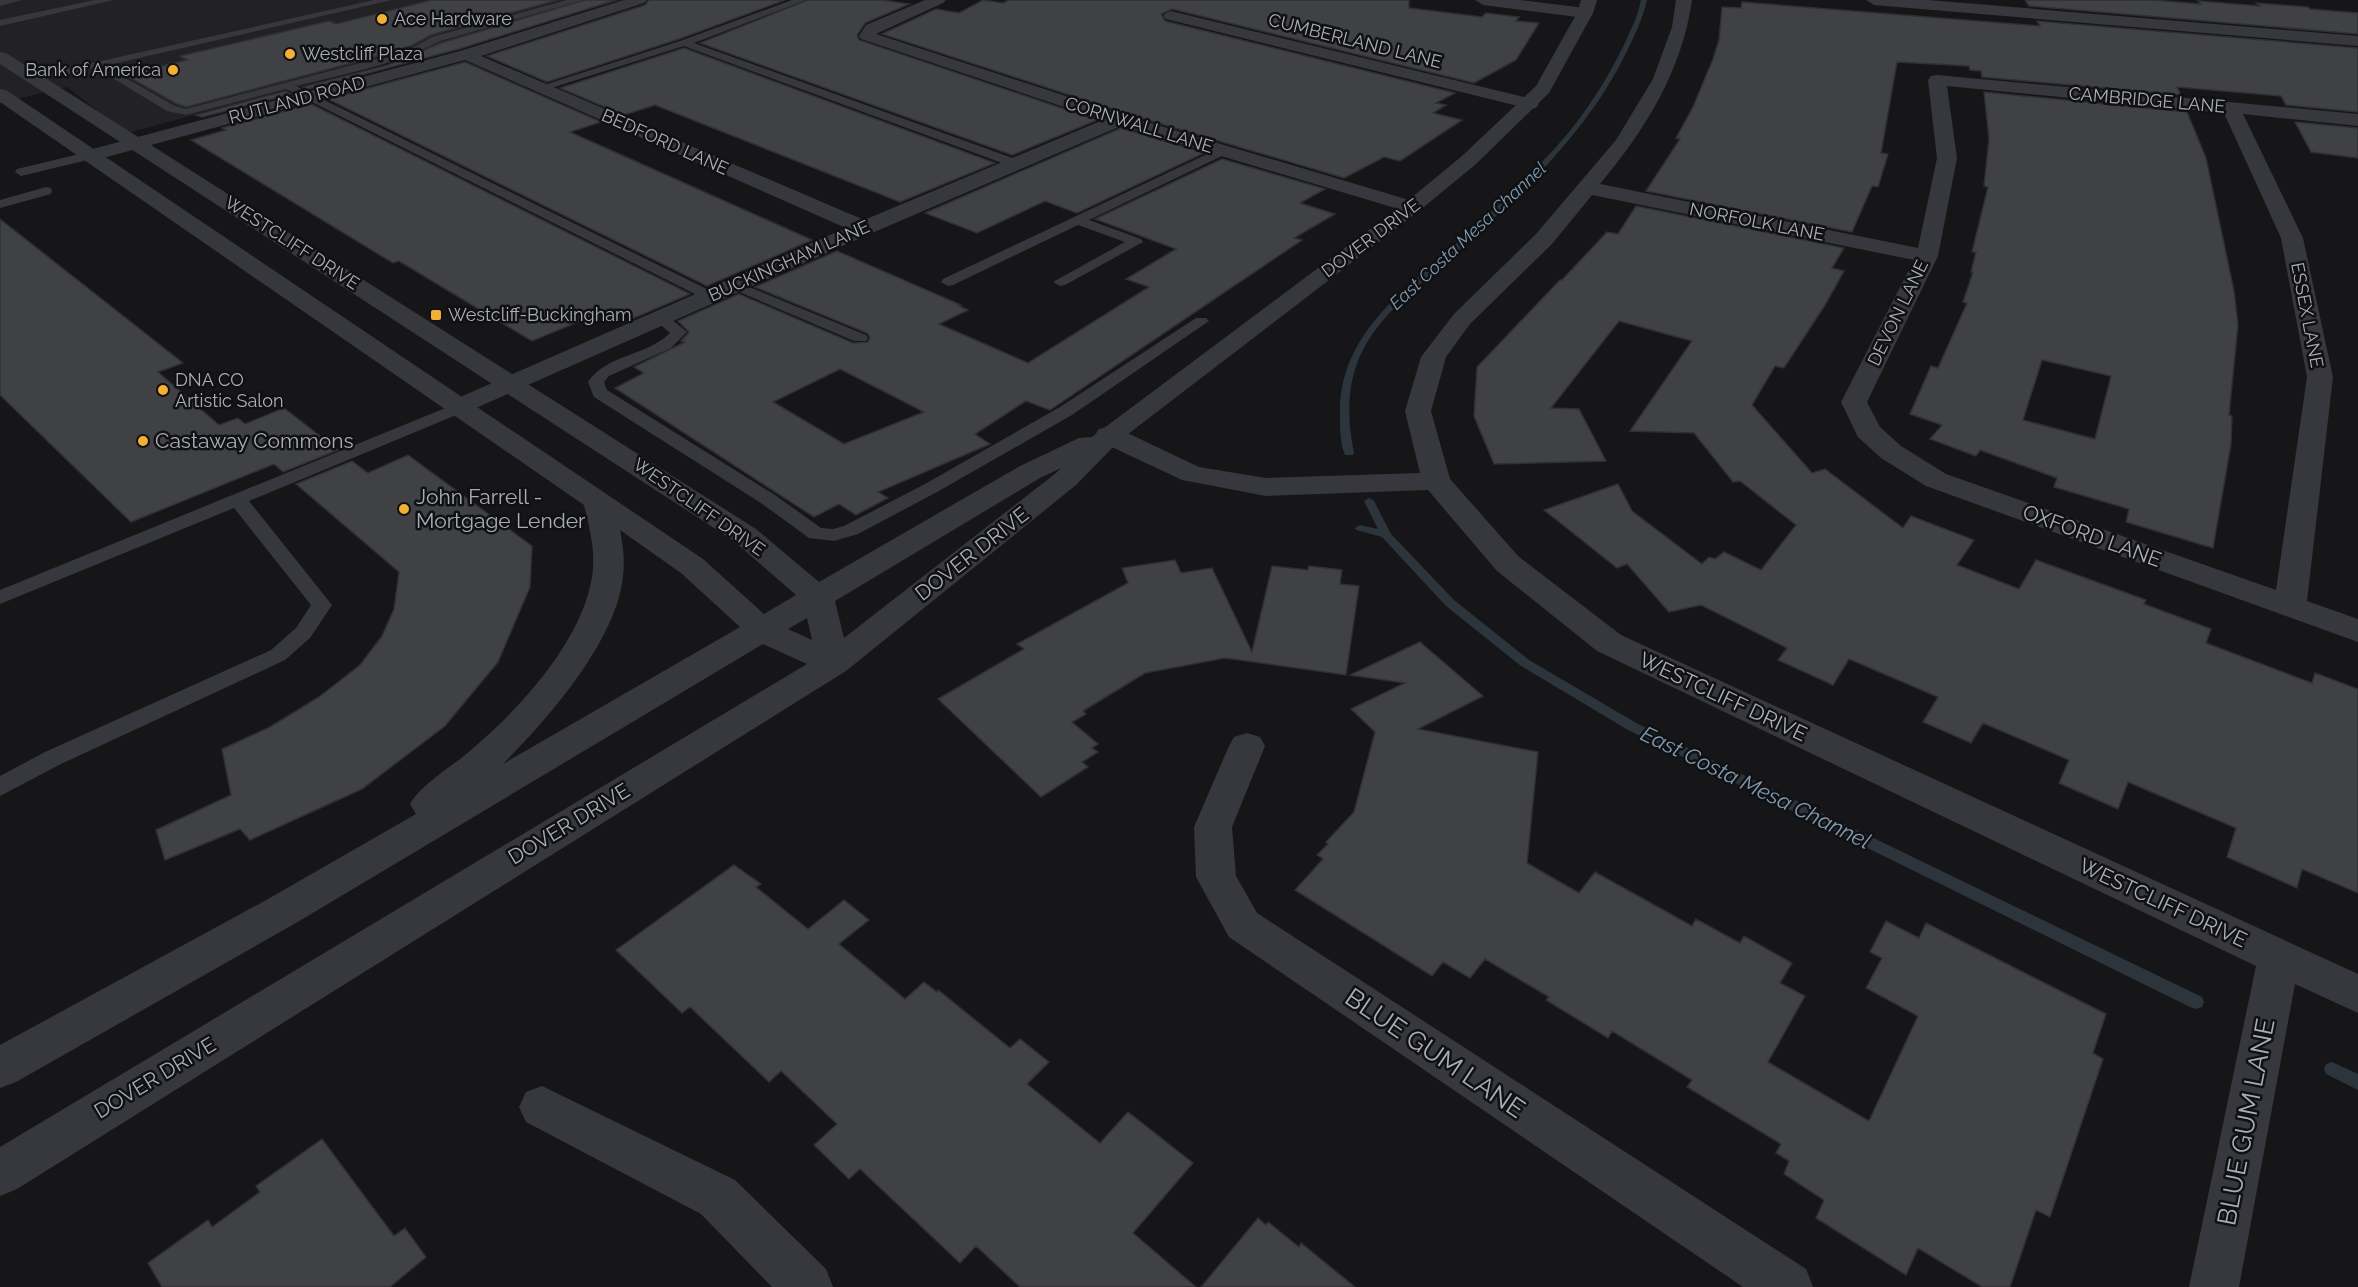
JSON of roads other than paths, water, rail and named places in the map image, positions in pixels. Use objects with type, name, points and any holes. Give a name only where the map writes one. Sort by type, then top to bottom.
[{"type":"street","name":"RUTLAND ROAD","points":[[92,155],[466,55],[639,0]]},
{"type":"street","name":"CORNWALL LANE","points":[[938,0],[872,28],[867,36],[1120,120],[1412,207]]},
{"type":"street","points":[[1483,0],[1587,6]]},
{"type":"street","points":[[1108,435],[1192,474],[1266,487],[1436,482],[1418,411],[1434,357],[1462,319],[1544,239],[1624,143],[1662,79],[1680,27],[1684,0]]},
{"type":"street","points":[[1874,0],[2358,40]]},
{"type":"street","name":"CUMBERLAND LANE","points":[[1186,5],[1171,16],[1530,104]]},
{"type":"street","name":"DOVER DRIVE","points":[[0,1173],[834,663],[1066,479],[1108,435],[1412,207],[1469,160],[1530,104],[1543,89],[1587,6]]},
{"type":"street","points":[[2165,8],[2182,25]]},
{"type":"street","name":"BEDFORD LANE","points":[[466,55],[864,228]]},
{"type":"street","name":"WESTCLIFF DRIVE","points":[[0,57],[745,535],[818,598]]},
{"type":"street","name":"CAMBRIDGE LANE","points":[[1936,80],[2358,120]]},
{"type":"street","name":"DEVON LANE","points":[[1854,402],[1927,256],[1947,158],[1936,80]]},
{"type":"street","points":[[0,93],[41,83]]},
{"type":"street","name":"WESTCLIFF DRIVE","points":[[0,93],[692,566],[762,630],[834,663]]},
{"type":"street","name":"ESSEX LANE","points":[[2230,107],[2292,238],[2320,377],[2290,607]]},
{"type":"street","name":"BUCKINGHAM LANE","points":[[460,407],[864,228],[1120,120]]},
{"type":"street","name":"NORFOLK LANE","points":[[1588,188],[1927,256]]},
{"type":"street","name":"OXFORD LANE","points":[[1854,402],[1868,430],[1891,452],[1936,480],[2358,631]]},
{"type":"street","name":"DOVER DRIVE","points":[[0,1068],[282,911],[1030,472],[1108,435]]},
{"type":"street","name":"WESTCLIFF DRIVE","points":[[1436,482],[1508,564],[1609,643],[2358,994]]},
{"type":"street","points":[[282,911],[458,784],[517,730],[557,680],[589,632],[607,586],[609,543],[597,501]]},
{"type":"street","points":[[818,598],[834,663]]},
{"type":"street","name":"BLUE GUM LANE","points":[[1247,746],[1213,827],[1216,877],[1243,926],[1788,1287]]},
{"type":"street","name":"BLUE GUM LANE","points":[[2214,1287],[2279,958]]},
{"type":"street","points":[[542,1107],[717,1197],[808,1287]]},
{"type":"lane","points":[[0,3],[17,0]]},
{"type":"lane","points":[[0,14],[60,0]]},
{"type":"lane","points":[[0,14],[79,0]]},
{"type":"lane","points":[[0,23],[104,0]]},
{"type":"lane","points":[[41,83],[108,66],[151,51],[175,49],[387,0]]},
{"type":"lane","points":[[108,66],[173,110],[183,112],[387,59],[418,49],[436,39],[578,0]]},
{"type":"lane","points":[[541,88],[684,43],[801,0]]},
{"type":"lane","points":[[684,43],[1017,164]]},
{"type":"lane","points":[[108,66],[122,67],[160,57],[175,49]]},
{"type":"lane","points":[[287,86],[710,296]]},
{"type":"lane","points":[[948,282],[1222,151]]},
{"type":"lane","points":[[21,172],[92,155]]},
{"type":"lane","points":[[0,204],[46,191]]},
{"type":"lane","points":[[1060,282],[1136,242],[1078,220]]},
{"type":"lane","points":[[735,285],[860,338]]},
{"type":"lane","points":[[660,317],[680,332],[677,336],[664,345],[603,374],[596,382],[600,393],[768,499],[816,534],[834,535],[851,530],[931,488],[1066,411],[1201,321]]},
{"type":"lane","points":[[0,598],[460,407]]},
{"type":"lane","points":[[0,787],[53,758],[278,655],[303,633],[322,604],[238,500]]},
{"type":"waterway","name":"East Costa Mesa Channel","points":[[1349,453],[1345,421],[1346,389],[1357,352],[1366,337],[1387,310],[1494,214],[1572,134],[1614,72],[1642,10],[1644,0]]},
{"type":"waterway","name":"East Costa Mesa Channel","points":[[1369,501],[1386,535]]},
{"type":"waterway","points":[[1360,528],[1386,535]]},
{"type":"waterway","name":"East Costa Mesa Channel","points":[[1386,535],[1450,603],[1525,663],[1633,727],[2196,1002]]},
{"type":"waterway","name":"East Costa Mesa Channel","points":[[2332,1069],[2358,1082]]},
{"type":"place","name":"Ace Hardware","points":[[382,19]]},
{"type":"place","name":"Westcliff Plaza","points":[[290,54]]},
{"type":"place","name":"Bank of America","points":[[173,70]]},
{"type":"place","name":"Westcliff-Buckingham","points":[[436,315]]},
{"type":"place","name":"DNA CO Artistic Salon","points":[[163,390]]},
{"type":"place","name":"Castaway Commons","points":[[143,441]]},
{"type":"place","name":"John Farrell - Mortgage Lender","points":[[404,509]]}]
